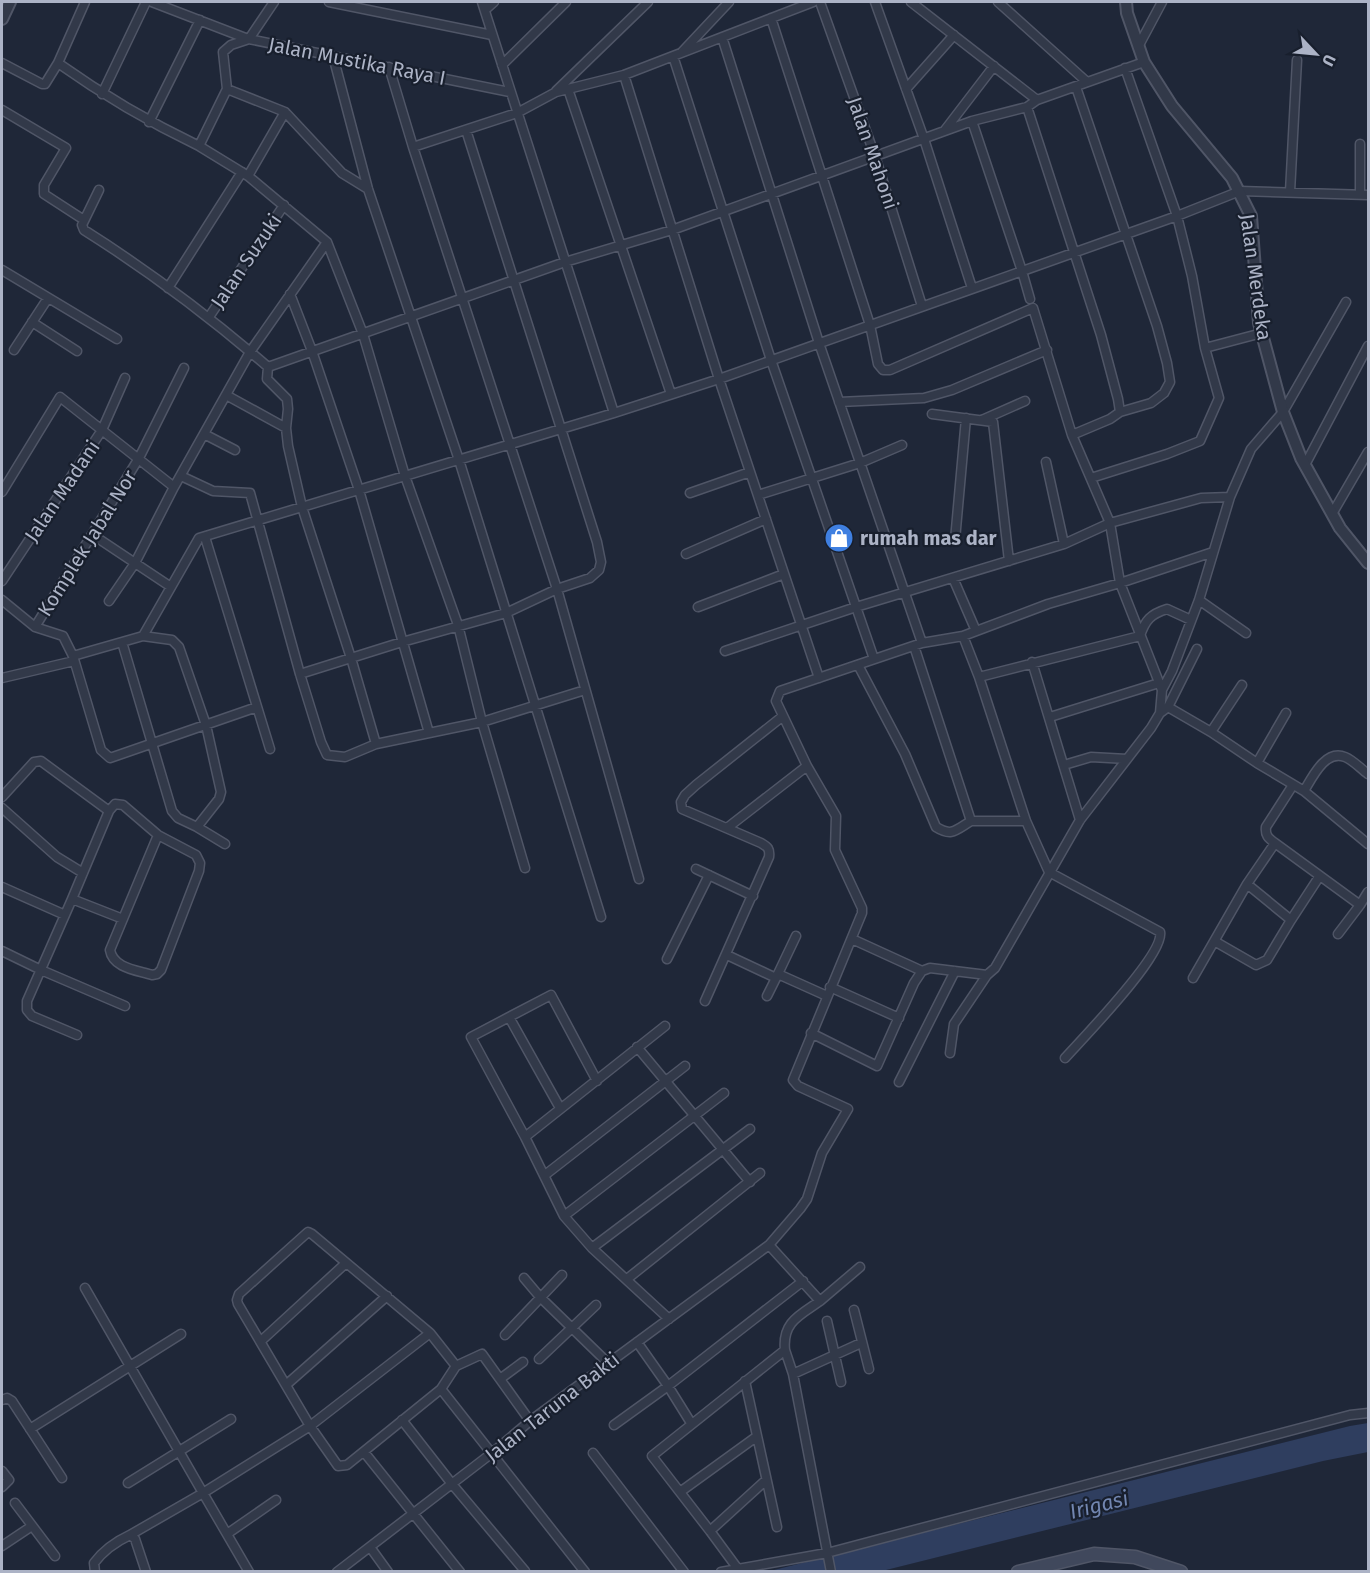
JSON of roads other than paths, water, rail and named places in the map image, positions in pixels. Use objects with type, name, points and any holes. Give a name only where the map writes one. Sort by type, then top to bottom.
[{"type":"main road","points":[[1018,1572],[1094,1554],[1135,1557],[1181,1572]]},
{"type":"street","points":[[2,19],[10,2]]},
{"type":"street","points":[[2,63],[45,84],[58,63],[84,2]]},
{"type":"street","points":[[102,94],[146,2]]},
{"type":"street","points":[[152,2],[249,39]]},
{"type":"street","name":"Jalan Mustika Raya I","points":[[274,2],[249,39],[510,92]]},
{"type":"street","points":[[329,2],[492,35]]},
{"type":"street","points":[[494,2],[483,6],[614,413]]},
{"type":"street","points":[[502,65],[566,2]]},
{"type":"street","points":[[677,55],[729,2]]},
{"type":"street","points":[[413,147],[517,113],[556,92],[624,75],[813,2]]},
{"type":"street","name":"Jalan Mahoni","points":[[820,2],[875,156],[922,306]]},
{"type":"street","points":[[875,2],[924,139],[972,288]]},
{"type":"street","points":[[911,2],[1037,100]]},
{"type":"street","points":[[998,2],[1087,82]]},
{"type":"street","name":"Jalan Merdeka","points":[[1126,2],[1127,13],[1144,62],[1172,106],[1232,178],[1251,216],[1259,323],[1284,411],[1305,465],[1332,514],[1340,528],[1368,563]]},
{"type":"street","points":[[1138,47],[1162,2]]},
{"type":"street","points":[[556,92],[644,3]]},
{"type":"street","points":[[771,18],[870,325],[879,364],[883,369],[890,370],[1033,308],[1072,435],[1110,523],[1120,583],[1160,687],[1164,710]]},
{"type":"street","points":[[149,122],[200,20]]},
{"type":"street","points":[[906,89],[954,35]]},
{"type":"street","points":[[722,37],[819,343],[904,592],[971,821]]},
{"type":"street","points":[[199,146],[227,89],[223,52],[231,45],[249,39]]},
{"type":"street","points":[[677,55],[722,212],[874,659]]},
{"type":"street","points":[[333,56],[368,189],[459,460],[601,917]]},
{"type":"street","points":[[1290,192],[1297,60]]},
{"type":"street","points":[[268,367],[565,262],[672,230],[972,121],[1027,107],[1037,100],[1144,62]]},
{"type":"street","points":[[58,63],[102,94],[149,122],[211,152],[226,165],[245,174],[327,242],[363,334],[405,476],[458,625],[482,722],[525,868]]},
{"type":"street","points":[[945,131],[994,66]]},
{"type":"street","points":[[389,67],[557,589],[639,879]]},
{"type":"street","points":[[1091,478],[1200,441],[1219,398],[1205,348],[1192,276],[1177,216],[1125,68]]},
{"type":"street","points":[[624,75],[719,379],[819,678]]},
{"type":"street","points":[[1072,435],[1110,419],[1120,412],[1151,403],[1164,393],[1170,382],[1157,326],[1076,87]]},
{"type":"street","points":[[568,88],[671,394]]},
{"type":"street","points":[[227,89],[285,112],[342,173],[368,189]]},
{"type":"street","points":[[1027,107],[1101,335],[1120,412]]},
{"type":"street","points":[[2,110],[66,148],[44,185],[44,194],[84,220]]},
{"type":"street","points":[[168,288],[285,112]]},
{"type":"street","points":[[972,121],[1023,271],[1030,299]]},
{"type":"street","points":[[300,674],[458,625],[506,613],[557,589],[590,578],[599,570],[601,562],[562,429],[466,130]]},
{"type":"street","points":[[142,636],[199,538],[562,429],[719,379],[1177,216],[1240,191],[1364,194],[1359,144]]},
{"type":"street","points":[[99,190],[82,225],[84,230],[125,256],[209,317],[268,367]]},
{"type":"street","name":"Jalan Suzuki","points":[[209,317],[284,205]]},
{"type":"street","points":[[109,601],[135,563],[174,487],[250,351],[327,242]]},
{"type":"street","points":[[2,273],[117,339]]},
{"type":"street","points":[[290,294],[312,351],[359,490],[429,733]]},
{"type":"street","points":[[14,350],[48,298]]},
{"type":"street","points":[[1050,717],[1160,687],[1172,671],[1199,600],[1230,497],[1251,449],[1284,411],[1346,302]]},
{"type":"street","points":[[32,322],[77,351]]},
{"type":"street","points":[[1205,348],[1262,333]]},
{"type":"street","points":[[1305,465],[1368,346]]},
{"type":"street","points":[[839,402],[924,398],[952,390],[1047,350]]},
{"type":"street","points":[[268,367],[267,379],[286,399],[288,446],[302,507],[376,744]]},
{"type":"street","name":"Komplek Jabal Nor","points":[[35,627],[139,459],[184,368]]},
{"type":"street","name":"Jalan Madani","points":[[2,581],[102,430],[126,378]]},
{"type":"street","points":[[226,395],[286,428]]},
{"type":"street","points":[[2,492],[60,397],[174,487]]},
{"type":"street","points":[[981,420],[1025,401]]},
{"type":"street","points":[[932,414],[993,422],[1009,561]]},
{"type":"street","points":[[955,540],[966,418]]},
{"type":"street","points":[[204,434],[235,450]]},
{"type":"street","points":[[758,495],[860,463],[902,445]]},
{"type":"street","points":[[1332,514],[1368,452]]},
{"type":"street","points":[[1046,462],[1064,544]]},
{"type":"street","points":[[690,492],[750,472]]},
{"type":"street","points":[[180,476],[213,491],[250,493],[300,674],[327,755],[345,757],[376,744],[482,722],[585,690]]},
{"type":"street","points":[[724,651],[856,607],[1064,544],[1110,523],[1201,498],[1230,497]]},
{"type":"street","points":[[686,554],[766,519]]},
{"type":"street","points":[[93,535],[171,587]]},
{"type":"street","points":[[205,537],[270,749]]},
{"type":"street","points":[[987,975],[930,968],[922,971],[914,983],[877,1066],[811,1033],[861,917],[862,908],[835,850],[836,816],[807,766],[776,701],[780,691],[918,644],[976,632],[1048,604],[1213,552]]},
{"type":"street","points":[[698,607],[784,574]]},
{"type":"street","points":[[953,578],[976,632]]},
{"type":"street","points":[[2,600],[35,627],[63,636],[73,658],[101,750],[110,758],[257,706]]},
{"type":"street","points":[[1199,600],[1245,633]]},
{"type":"street","points":[[1140,636],[1144,623],[1157,612],[1173,610],[1191,620]]},
{"type":"street","points":[[2,678],[142,636],[172,640],[179,647],[206,725],[221,792],[219,799],[197,827]]},
{"type":"street","points":[[963,636],[979,677],[1026,821],[1049,872],[1154,927],[1160,932],[1162,938],[1137,977],[1065,1058]]},
{"type":"street","points":[[979,677],[1140,636]]},
{"type":"street","points":[[122,642],[172,811],[178,818],[225,844]]},
{"type":"street","points":[[950,1053],[954,1024],[987,975],[995,968],[1080,820],[1164,710],[1197,649]]},
{"type":"street","points":[[1032,662],[1080,820]]},
{"type":"street","points":[[858,665],[905,754],[936,827],[951,833],[971,821],[1026,821]]},
{"type":"street","points":[[1211,732],[1242,685]]},
{"type":"street","points":[[1164,710],[1211,732],[1304,791],[1368,844]]},
{"type":"street","points":[[1257,763],[1286,713]]},
{"type":"street","points":[[705,1001],[753,896],[770,852],[768,847],[761,843],[682,810],[681,802],[696,785],[783,716]]},
{"type":"street","points":[[1304,791],[1326,759],[1334,755],[1345,757],[1368,774]]},
{"type":"street","points":[[1064,765],[1091,757],[1127,759]]},
{"type":"street","points":[[2,797],[34,762],[41,761],[109,811]]},
{"type":"street","points":[[727,828],[807,766]]},
{"type":"street","points":[[1293,785],[1266,827],[1268,838],[1319,877],[1365,898],[1338,934]]},
{"type":"street","points":[[77,1035],[32,1016],[27,1010],[27,1001],[109,811],[115,804],[123,805],[158,835],[196,855],[200,863],[199,871],[161,970],[152,975],[116,963],[111,957],[110,950],[158,835]]},
{"type":"street","points":[[2,808],[57,858],[83,873]]},
{"type":"street","points":[[1193,978],[1247,884],[1275,843]]},
{"type":"street","points":[[696,869],[753,896]]},
{"type":"street","points":[[667,959],[709,876]]},
{"type":"street","points":[[1215,942],[1256,965],[1267,960],[1319,877]]},
{"type":"street","points":[[1247,884],[1291,921]]},
{"type":"street","points":[[2,887],[65,915]]},
{"type":"street","points":[[72,899],[123,919]]},
{"type":"street","points":[[766,996],[796,936]]},
{"type":"street","points":[[852,939],[922,971]]},
{"type":"street","points":[[2,951],[125,1006]]},
{"type":"street","points":[[727,955],[827,996]]},
{"type":"street","points":[[899,1082],[955,971]]},
{"type":"street","points":[[830,987],[899,1018]]},
{"type":"street","points":[[597,1081],[551,995],[471,1037],[545,1175],[564,1216],[592,1248],[669,1319]]},
{"type":"street","points":[[509,1017],[560,1108]]},
{"type":"street","points":[[525,1137],[665,1026]]},
{"type":"street","name":"Jalan Taruna Bakti","points":[[337,1572],[492,1453],[530,1420],[769,1245],[807,1199],[822,1153],[849,1110],[798,1086],[793,1080],[811,1033]]},
{"type":"street","points":[[637,1047],[750,1182]]},
{"type":"street","points":[[545,1175],[685,1066]]},
{"type":"street","points":[[564,1216],[724,1093]]},
{"type":"street","points":[[592,1248],[750,1129]]},
{"type":"street","points":[[627,1279],[760,1173]]},
{"type":"street","points":[[456,1366],[430,1333],[308,1232],[239,1294],[237,1300],[310,1426],[338,1466],[347,1465],[441,1389],[456,1366],[482,1354],[530,1420]]},
{"type":"street","points":[[769,1245],[820,1300]]},
{"type":"street","points":[[261,1341],[346,1263]]},
{"type":"street","points":[[831,1572],[793,1374],[785,1350],[785,1333],[789,1323],[860,1267]]},
{"type":"street","points":[[505,1335],[562,1275]]},
{"type":"street","points":[[524,1278],[540,1297],[608,1363]]},
{"type":"street","points":[[614,1425],[668,1386],[802,1281]]},
{"type":"street","points":[[85,1287],[249,1572]]},
{"type":"street","points":[[286,1385],[387,1296]]},
{"type":"street","points":[[539,1359],[596,1305]]},
{"type":"street","points":[[854,1310],[869,1369]]},
{"type":"street","points":[[827,1321],[841,1382]]},
{"type":"street","points":[[95,1572],[94,1563],[115,1542],[203,1493],[310,1426],[430,1333]]},
{"type":"street","points":[[30,1429],[181,1334]]},
{"type":"street","points":[[637,1342],[691,1423]]},
{"type":"street","points":[[793,1374],[861,1343]]},
{"type":"street","points":[[738,1569],[652,1456],[785,1350]]},
{"type":"street","points":[[500,1379],[523,1362]]},
{"type":"street","points":[[745,1381],[777,1527]]},
{"type":"street","points":[[441,1389],[585,1572]]},
{"type":"street","points":[[2,1400],[7,1398],[12,1401],[62,1478]]},
{"type":"street","points":[[721,1572],[827,1556],[1350,1415],[1368,1413]]},
{"type":"street","points":[[128,1483],[231,1419]]},
{"type":"street","points":[[402,1420],[525,1571]]},
{"type":"street","points":[[680,1492],[756,1437]]},
{"type":"street","points":[[364,1452],[459,1572]]},
{"type":"street","points":[[593,1453],[684,1572]]},
{"type":"street","points":[[2,1471],[9,1480],[2,1487]]},
{"type":"street","points":[[710,1531],[766,1480]]},
{"type":"street","points":[[226,1534],[276,1500]]},
{"type":"street","points":[[15,1503],[55,1556]]},
{"type":"street","points":[[2,1546],[32,1526]]},
{"type":"street","points":[[130,1535],[135,1539],[146,1572]]},
{"type":"street","points":[[370,1547],[388,1572]]},
{"type":"water","name":"Irigasi","points":[[1368,1423],[1368,1452],[1323,1461],[882,1571],[766,1572],[1350,1426]]},
{"type":"place","name":"rumah mas dar","points":[[839,538]]}]
